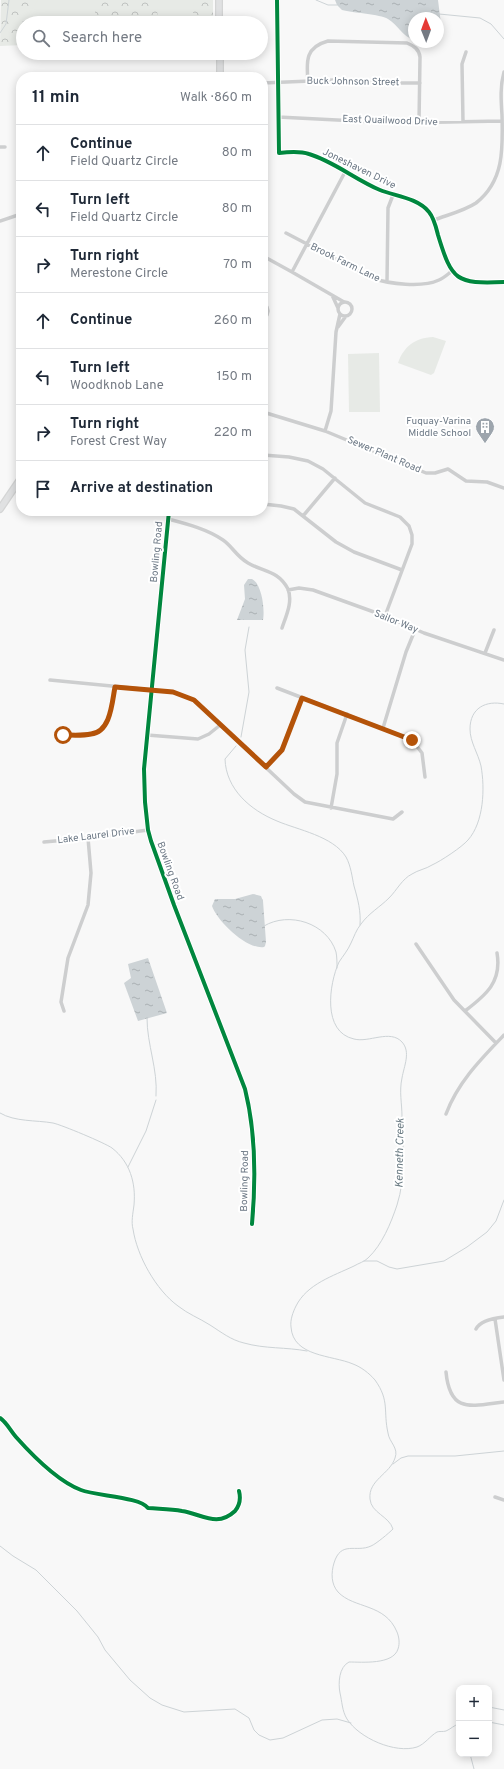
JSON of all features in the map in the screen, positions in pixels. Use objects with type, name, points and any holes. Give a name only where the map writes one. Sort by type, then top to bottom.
[{"type":"highway","points":[[219,0],[219,16]]},
{"type":"highway","points":[[220,60],[220,72]]},
{"type":"highway","points":[[0,509],[16,485]]},
{"type":"street","points":[[277,0],[278,117]]},
{"type":"street","points":[[308,81],[308,56],[313,48],[318,44],[328,41],[406,43],[414,46],[420,53],[419,123]]},
{"type":"street","points":[[463,122],[462,64],[466,52]]},
{"type":"street","points":[[434,220],[475,203],[491,189],[497,180],[503,161],[501,86],[504,72]]},
{"type":"street","name":"Buck Johnson Street","points":[[268,83],[308,81],[420,83]]},
{"type":"street","name":"East Quailwood Drive","points":[[278,117],[396,123],[502,121]]},
{"type":"street","name":"Joneshaven Drive","points":[[278,117],[279,152],[308,153],[378,189],[415,202],[429,212],[434,220],[446,261],[452,271]]},
{"type":"street","points":[[292,272],[345,172]]},
{"type":"street","points":[[387,282],[388,208],[393,195]]},
{"type":"street","points":[[0,221],[16,216]]},
{"type":"street","name":"Brook Farm Lane","points":[[286,233],[372,278],[387,282],[428,284],[439,280],[452,271]]},
{"type":"street","points":[[268,259],[344,302],[349,303],[352,307],[351,312],[337,328]]},
{"type":"street","points":[[452,271],[459,277],[470,282],[504,282]]},
{"type":"street","points":[[325,431],[331,411],[337,328],[340,314],[331,294]]},
{"type":"street","points":[[338,308],[340,304],[344,302]]},
{"type":"street","points":[[340,314],[346,316]]},
{"type":"street","name":"Sewer Plant Road","points":[[268,414],[325,431],[426,473],[435,473],[448,469],[466,481],[487,482],[504,488]]},
{"type":"street","points":[[268,455],[290,457],[308,461],[323,469],[366,503],[400,517],[409,526],[412,535],[412,544],[385,616]]},
{"type":"street","points":[[303,516],[335,478]]},
{"type":"street","points":[[268,505],[294,509],[336,542],[354,552],[402,570]]},
{"type":"street","points":[[168,518],[210,532],[224,540],[237,555],[249,564],[270,571],[279,577],[288,590],[290,604],[282,628]]},
{"type":"street","name":"Bowling Road","points":[[168,518],[144,769],[148,830],[174,905],[245,1089],[251,1114],[254,1151],[255,1191],[252,1224]]},
{"type":"street","name":"Sailor Way","points":[[288,590],[298,588],[313,590],[385,616],[415,630],[504,660]]},
{"type":"street","points":[[383,728],[406,652],[415,630]]},
{"type":"street","points":[[485,653],[494,630]]},
{"type":"street","points":[[50,680],[173,692],[194,700],[219,726],[294,794],[305,802],[393,819],[402,812]]},
{"type":"street","points":[[63,735],[93,734],[105,726],[111,712],[115,687]]},
{"type":"street","points":[[277,688],[412,740],[422,753],[425,777]]},
{"type":"street","points":[[266,767],[282,750],[302,698]]},
{"type":"street","points":[[331,808],[337,774],[337,743],[347,714]]},
{"type":"street","points":[[147,736],[198,739],[209,734],[219,726]]},
{"type":"street","name":"Lake Laurel Drive","points":[[44,842],[148,830]]},
{"type":"street","points":[[64,1011],[61,1002],[68,958],[88,905],[91,873],[88,838]]},
{"type":"street","points":[[416,944],[454,1000],[496,1043]]},
{"type":"street","points":[[465,1010],[489,990],[496,976],[498,963],[497,953]]},
{"type":"street","points":[[446,1114],[451,1100],[466,1076],[504,1035]]},
{"type":"street","points":[[476,1329],[480,1324],[495,1319],[504,1318]]},
{"type":"street","points":[[495,1319],[504,1380]]},
{"type":"street","points":[[446,1372],[450,1393],[462,1404],[476,1406],[504,1402]]},
{"type":"street","points":[[0,1418],[38,1461],[68,1483],[84,1491],[136,1500],[146,1504],[148,1508],[183,1511],[207,1519],[218,1519],[230,1515],[239,1506],[241,1496],[239,1491]]},
{"type":"street","points":[[495,1497],[504,1500]]},
{"type":"green space","points":[[1,0],[213,0],[213,16],[16,16],[16,45],[0,46]]},
{"type":"green space","points":[[38,0],[95,0],[95,16],[31,16],[30,13]]},
{"type":"green space","points":[[157,0],[194,0],[193,16],[158,16],[157,7],[161,3]]},
{"type":"green space","points":[[433,337],[446,341],[434,373],[431,375],[398,363],[403,352],[411,344],[421,339]]},
{"type":"green space","points":[[379,353],[380,412],[349,412],[348,354]]},
{"type":"water","points":[[335,0],[438,0],[440,12],[408,12],[408,37],[395,24],[384,17],[342,10],[337,5]]},
{"type":"water","points":[[248,579],[252,579],[258,586],[264,610],[263,620],[237,620],[245,599],[244,585]]},
{"type":"water","points":[[253,894],[261,896],[263,901],[266,942],[264,947],[257,947],[241,939],[226,926],[212,906],[215,899],[235,899]]},
{"type":"water","points":[[148,958],[167,1013],[138,1021],[124,983],[131,978],[128,964]]},
{"type":"waterway","points":[[0,33],[6,24],[9,0]]},
{"type":"waterway","points":[[316,0],[328,5],[337,5]]},
{"type":"waterway","points":[[444,14],[480,18],[491,24],[504,39]]},
{"type":"waterway","points":[[241,737],[249,692],[245,650],[249,627]]},
{"type":"waterway","name":"Kenneth Creek","points":[[456,1725],[446,1731],[437,1732],[423,1744],[408,1749],[378,1743],[360,1732],[345,1716],[339,1685],[341,1671],[343,1668],[349,1662],[376,1662],[390,1658],[398,1649],[399,1640],[392,1623],[385,1616],[377,1611],[352,1601],[338,1592],[333,1582],[333,1567],[337,1556],[345,1549],[365,1548],[371,1546],[393,1529],[388,1521],[373,1508],[370,1499],[370,1492],[372,1487],[392,1464],[396,1451],[388,1433],[383,1394],[375,1380],[365,1370],[356,1365],[306,1350],[293,1337],[291,1324],[296,1306],[307,1292],[329,1277],[365,1261],[378,1247],[392,1219],[402,1184],[403,1150],[401,1088],[406,1059],[405,1046],[397,1038],[392,1037],[385,1036],[360,1040],[344,1035],[337,1027],[331,1006],[331,994],[335,971],[364,920],[389,898],[408,876],[451,854],[465,843],[473,833],[480,814],[483,784],[481,766],[470,734],[471,722],[473,716],[480,707],[491,703],[504,704]]},
{"type":"waterway","points":[[236,746],[225,759],[226,770],[230,780],[241,797],[258,811],[267,816],[314,834],[333,844],[346,857],[358,901],[360,925]]},
{"type":"waterway","points":[[264,926],[274,922],[295,920],[306,922],[316,927],[331,942],[336,952],[337,968]]},
{"type":"waterway","points":[[147,1018],[147,1028],[155,1076],[156,1096]]},
{"type":"waterway","points":[[128,1167],[146,1131],[156,1100]]},
{"type":"waterway","points":[[0,1113],[12,1118],[58,1124],[101,1142],[112,1148],[118,1154],[127,1166],[133,1181],[134,1205],[132,1223],[135,1239],[143,1261],[155,1282],[178,1306],[226,1336],[239,1342],[252,1345],[307,1351]]},
{"type":"waterway","points":[[364,1261],[377,1261],[397,1269],[444,1261],[467,1247],[487,1232],[496,1221],[504,1200]]},
{"type":"waterway","points":[[393,1464],[401,1458],[408,1456],[455,1456],[504,1451]]},
{"type":"waterway","points":[[0,1546],[36,1570],[77,1611],[98,1637],[105,1650],[130,1680],[150,1698],[162,1705],[184,1712],[235,1709],[249,1718],[254,1730],[259,1735],[270,1740],[283,1738],[322,1720],[337,1719],[351,1723]]},
{"type":"waterway","points":[[492,1708],[504,1710]]},
{"type":"waterway","points":[[492,1723],[504,1725]]},
{"type":"waterway","name":"Kenneth Creek","points":[[471,1757],[474,1769]]},
{"type":"cycle path","points":[[277,0],[279,153],[302,152],[318,157],[380,190],[413,200],[424,207],[432,217],[447,262],[452,271],[466,280],[475,282],[504,282]]},
{"type":"cycle path","points":[[169,516],[144,769],[148,830],[174,905],[245,1089],[249,1106],[254,1156],[252,1224]]},
{"type":"cycle path","points":[[0,1418],[38,1460],[63,1481],[81,1490],[136,1501],[148,1508],[170,1509],[216,1519],[222,1519],[235,1511],[240,1502],[239,1491]]},
{"type":"place","name":"Fuquay-Varina Middle School","points":[[485,444]]},
{"type":"route","points":[[63,735],[93,734],[105,726],[111,712],[115,687],[173,692],[194,700],[219,726],[266,767],[282,750],[302,698],[406,736],[412,740]]}]
